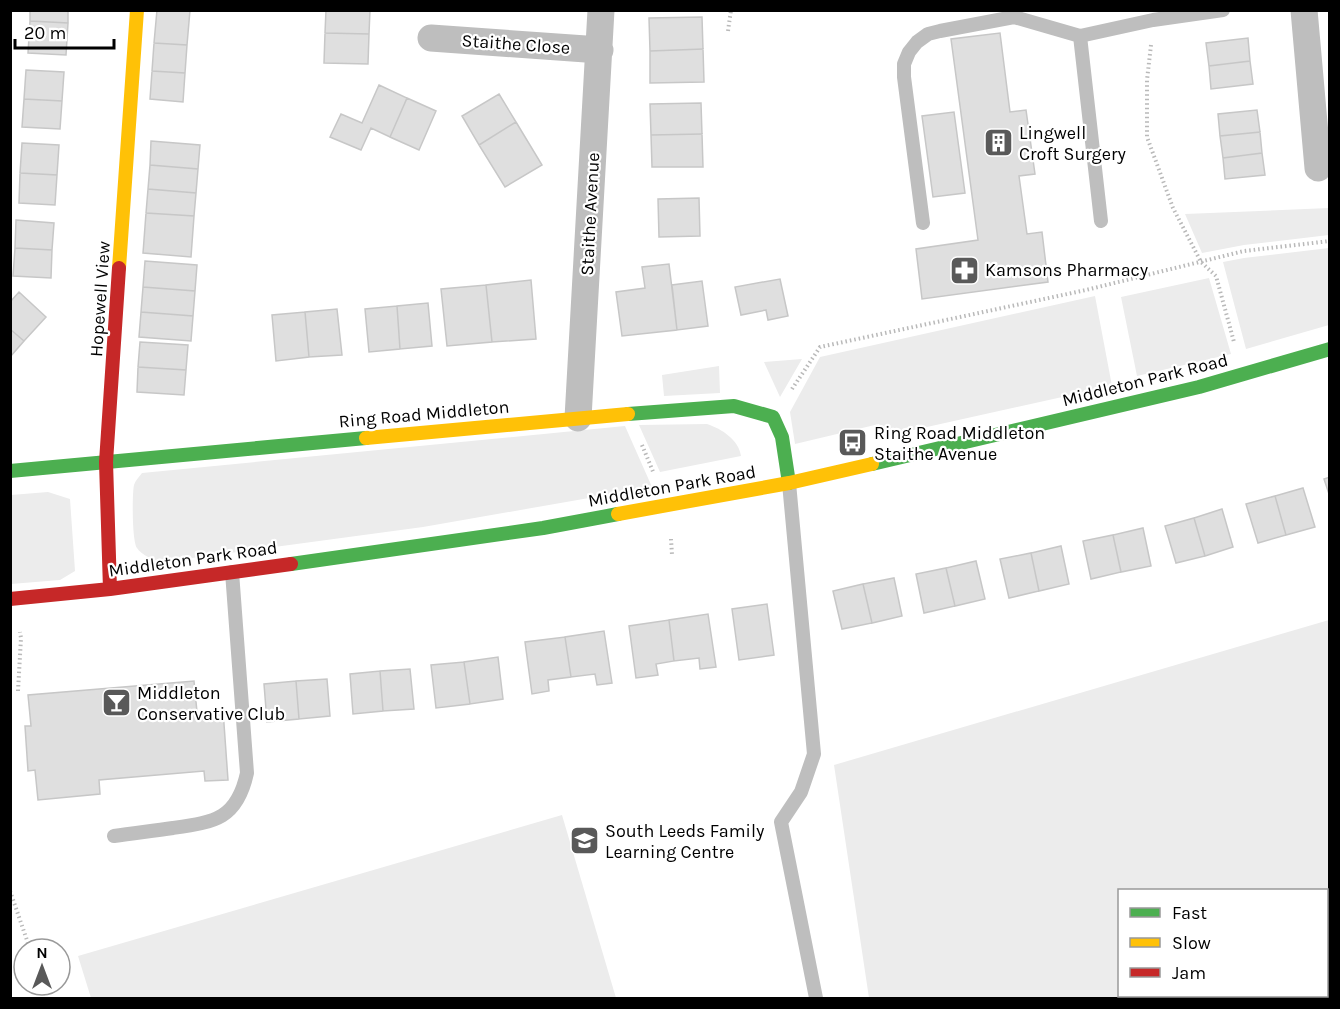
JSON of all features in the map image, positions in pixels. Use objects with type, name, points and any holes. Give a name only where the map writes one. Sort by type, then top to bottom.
[{"type":"street","name":"Hopewell View","points":[[110,589],[106,462],[137,10]]},
{"type":"street","name":"Staithe Avenue","points":[[578,418],[601,10]]},
{"type":"street","points":[[1304,10],[1317,168]]},
{"type":"street","name":"Staithe Close","points":[[431,38],[600,50]]},
{"type":"street","name":"Middleton Park Road","points":[[14,598],[110,589],[543,528],[789,483],[1199,387],[1329,349]]},
{"type":"street","name":"Ring Road Middleton","points":[[10,471],[578,418],[734,406],[773,417]]},
{"type":"street","points":[[773,417],[782,437],[789,483]]},
{"type":"lane","points":[[923,223],[904,64],[909,52],[917,42],[928,34],[1014,17],[1080,36],[1153,20],[1223,10]]},
{"type":"lane","points":[[1080,36],[1101,221]]},
{"type":"lane","points":[[789,483],[814,754],[801,792],[781,822],[816,999]]},
{"type":"lane","points":[[114,836],[209,822],[224,815],[236,803],[244,789],[247,773],[232,572]]},
{"type":"path","points":[[728,31],[731,10]]},
{"type":"path","points":[[1153,20],[1148,81],[1148,136],[1173,208],[1201,262],[1216,276],[1244,374]]},
{"type":"path","points":[[773,417],[819,347],[1086,290],[1244,251],[1329,241]]},
{"type":"path","points":[[628,414],[667,505]]},
{"type":"path","points":[[14,598],[21,638],[18,691]]},
{"type":"path","points":[[10,891],[26,937]]},
{"type":"shaded area","points":[[1329,208],[1329,235],[1244,245],[1202,253],[1185,214]]},
{"type":"shaded area","points":[[1329,248],[1329,325],[1246,349],[1223,262]]},
{"type":"shaded area","points":[[1209,278],[1231,354],[1137,376],[1121,297]]},
{"type":"shaded area","points":[[1095,296],[1112,386],[882,437],[879,424],[795,444],[790,412],[820,357]]},
{"type":"shaded area","points":[[802,359],[780,397],[764,362]]},
{"type":"shaded area","points":[[719,366],[720,393],[664,396],[662,375]]},
{"type":"shaded area","points":[[707,424],[729,436],[740,450],[741,456],[660,472],[639,425]]},
{"type":"shaded area","points":[[625,426],[652,487],[423,527],[162,562],[141,553],[135,544],[133,490],[135,482],[142,473]]},
{"type":"shaded area","points":[[48,492],[70,499],[75,571],[60,580],[11,584],[11,495]]},
{"type":"shaded area","points":[[1329,620],[1329,998],[869,998],[834,765]]},
{"type":"shaded area","points":[[562,815],[616,998],[91,998],[78,956]]},
{"type":"building","points":[[30,10],[68,10],[68,23],[30,21]]},
{"type":"building","points":[[157,10],[190,10],[187,45],[154,43]]},
{"type":"building","points":[[326,10],[370,10],[369,34],[325,33]]},
{"type":"building","points":[[702,17],[703,49],[650,51],[649,18]]},
{"type":"building","points":[[30,21],[68,23],[66,55],[28,53]]},
{"type":"building","points":[[325,33],[369,34],[368,64],[324,63]]},
{"type":"building","name":"Lingwell Croft Surgery","points":[[1000,33],[1010,112],[1026,110],[1035,174],[1019,176],[1027,234],[1042,232],[1048,282],[922,299],[916,249],[978,240],[951,39]]},
{"type":"building","points":[[1248,38],[1250,61],[1209,66],[1206,43]]},
{"type":"building","points":[[154,43],[187,45],[185,73],[152,71]]},
{"type":"building","points":[[703,49],[704,82],[650,83],[650,51]]},
{"type":"building","points":[[1250,61],[1253,84],[1211,89],[1209,66]]},
{"type":"building","points":[[26,70],[64,72],[62,101],[24,99]]},
{"type":"building","points":[[152,71],[185,73],[183,102],[150,99]]},
{"type":"building","points":[[379,85],[407,98],[390,137],[371,128],[361,150],[330,137],[341,114],[362,123]]},
{"type":"building","points":[[499,94],[516,122],[479,145],[462,116]]},
{"type":"building","points":[[407,98],[436,111],[419,150],[390,137]]},
{"type":"building","points":[[24,99],[62,101],[60,129],[22,127]]},
{"type":"building","points":[[701,103],[702,134],[651,135],[650,104]]},
{"type":"building","points":[[1257,110],[1260,132],[1220,136],[1218,114]]},
{"type":"building","points":[[954,112],[965,193],[933,197],[922,116]]},
{"type":"building","points":[[516,122],[542,165],[505,187],[479,145]]},
{"type":"building","points":[[1260,132],[1262,153],[1223,158],[1220,136]]},
{"type":"building","points":[[702,134],[703,167],[652,167],[651,135]]},
{"type":"building","points":[[151,141],[200,145],[198,169],[150,165]]},
{"type":"building","points":[[22,143],[59,145],[57,175],[20,173]]},
{"type":"building","points":[[1262,153],[1265,175],[1225,179],[1223,158]]},
{"type":"building","points":[[150,165],[198,169],[196,193],[148,189]]},
{"type":"building","points":[[20,173],[57,175],[55,205],[19,203]]},
{"type":"building","points":[[148,189],[196,193],[194,216],[146,213]]},
{"type":"building","points":[[699,198],[700,236],[659,237],[658,199]]},
{"type":"building","points":[[146,213],[194,216],[191,257],[143,253]]},
{"type":"building","points":[[16,220],[54,223],[52,250],[15,248]]},
{"type":"building","points":[[15,248],[52,250],[51,278],[13,276]]},
{"type":"building","points":[[145,261],[197,265],[195,291],[143,287]]},
{"type":"building","points":[[669,264],[677,330],[622,336],[616,292],[645,288],[642,267]]},
{"type":"building","points":[[780,279],[788,316],[768,320],[766,310],[741,315],[735,287]]},
{"type":"building","points":[[531,280],[536,339],[492,342],[486,285]]},
{"type":"building","points":[[702,281],[708,326],[677,330],[672,285]]},
{"type":"building","points":[[486,285],[492,342],[447,346],[441,289]]},
{"type":"building","points":[[143,287],[195,291],[193,316],[141,312]]},
{"type":"building","points":[[19,292],[46,317],[24,341],[10,329],[10,302]]},
{"type":"building","points":[[428,303],[432,346],[400,349],[397,306]]},
{"type":"building","points":[[397,306],[400,349],[369,352],[365,309]]},
{"type":"building","points":[[337,309],[342,355],[309,357],[305,312]]},
{"type":"building","points":[[141,312],[193,316],[191,341],[139,337]]},
{"type":"building","points":[[305,312],[309,357],[276,361],[272,315]]},
{"type":"building","points":[[10,329],[24,341],[10,357]]},
{"type":"building","points":[[140,342],[188,345],[186,370],[138,367]]},
{"type":"building","points":[[138,367],[186,370],[184,395],[137,392]]},
{"type":"building","points":[[1330,477],[1330,497],[1324,479]]},
{"type":"building","points":[[1303,488],[1315,527],[1286,535],[1275,496]]},
{"type":"building","points":[[1275,496],[1286,535],[1258,543],[1246,504]]},
{"type":"building","points":[[1222,509],[1233,547],[1205,556],[1194,518]]},
{"type":"building","points":[[1194,518],[1205,556],[1176,563],[1165,526]]},
{"type":"building","points":[[1143,528],[1151,566],[1121,572],[1113,535]]},
{"type":"building","points":[[1113,535],[1121,572],[1091,579],[1083,541]]},
{"type":"building","points":[[1061,546],[1069,584],[1039,591],[1031,553]]},
{"type":"building","points":[[1031,553],[1039,591],[1009,598],[1000,559]]},
{"type":"building","points":[[976,561],[985,599],[955,606],[946,568]]},
{"type":"building","points":[[946,568],[955,606],[924,613],[916,574]]},
{"type":"building","points":[[894,578],[902,616],[872,623],[863,584]]},
{"type":"building","points":[[863,584],[872,623],[842,629],[833,591]]},
{"type":"building","points":[[767,604],[774,655],[739,660],[732,609]]},
{"type":"building","points":[[708,614],[716,667],[700,669],[699,658],[674,661],[669,620]]},
{"type":"building","points":[[669,620],[674,661],[656,664],[658,675],[636,678],[629,626]]},
{"type":"building","points":[[604,631],[612,683],[597,685],[595,674],[571,677],[565,637]]},
{"type":"building","points":[[565,637],[571,677],[548,680],[549,691],[532,694],[525,642]]},
{"type":"building","points":[[498,657],[503,699],[470,704],[464,662]]},
{"type":"building","points":[[464,662],[470,704],[436,708],[431,665]]},
{"type":"building","points":[[410,669],[414,709],[383,711],[380,671]]},
{"type":"building","points":[[380,671],[383,711],[353,714],[350,674]]},
{"type":"building","points":[[327,679],[330,716],[299,719],[296,681]]},
{"type":"building","points":[[194,681],[197,712],[223,710],[228,780],[205,781],[204,771],[99,780],[100,794],[38,800],[35,770],[28,771],[25,726],[31,726],[28,695]]},
{"type":"building","points":[[296,681],[299,719],[267,722],[264,684]]},
{"type":"traffic: fast","points":[[872,464],[1199,387],[1330,349]]},
{"type":"traffic: fast","points":[[628,414],[734,406],[773,417],[782,437],[789,483]]},
{"type":"traffic: fast","points":[[10,471],[366,438]]},
{"type":"traffic: fast","points":[[291,564],[543,528],[618,514]]},
{"type":"traffic: slow","points":[[119,268],[137,10]]},
{"type":"traffic: slow","points":[[366,438],[628,414]]},
{"type":"traffic: slow","points":[[618,514],[789,483],[872,464]]},
{"type":"traffic: jam","points":[[110,589],[106,462],[119,268]]},
{"type":"traffic: jam","points":[[10,599],[110,589],[291,564]]},
{"type":"place","name":"Lingwell Croft Surgery","points":[[998,143]]},
{"type":"place","name":"Kamsons Pharmacy","points":[[964,270]]},
{"type":"place","name":"Ring Road Middleton Staithe Avenue","points":[[853,443]]},
{"type":"place","name":"Middleton Conservative Club","points":[[116,703]]},
{"type":"place","name":"South Leeds Family Learning Centre","points":[[584,841]]}]
